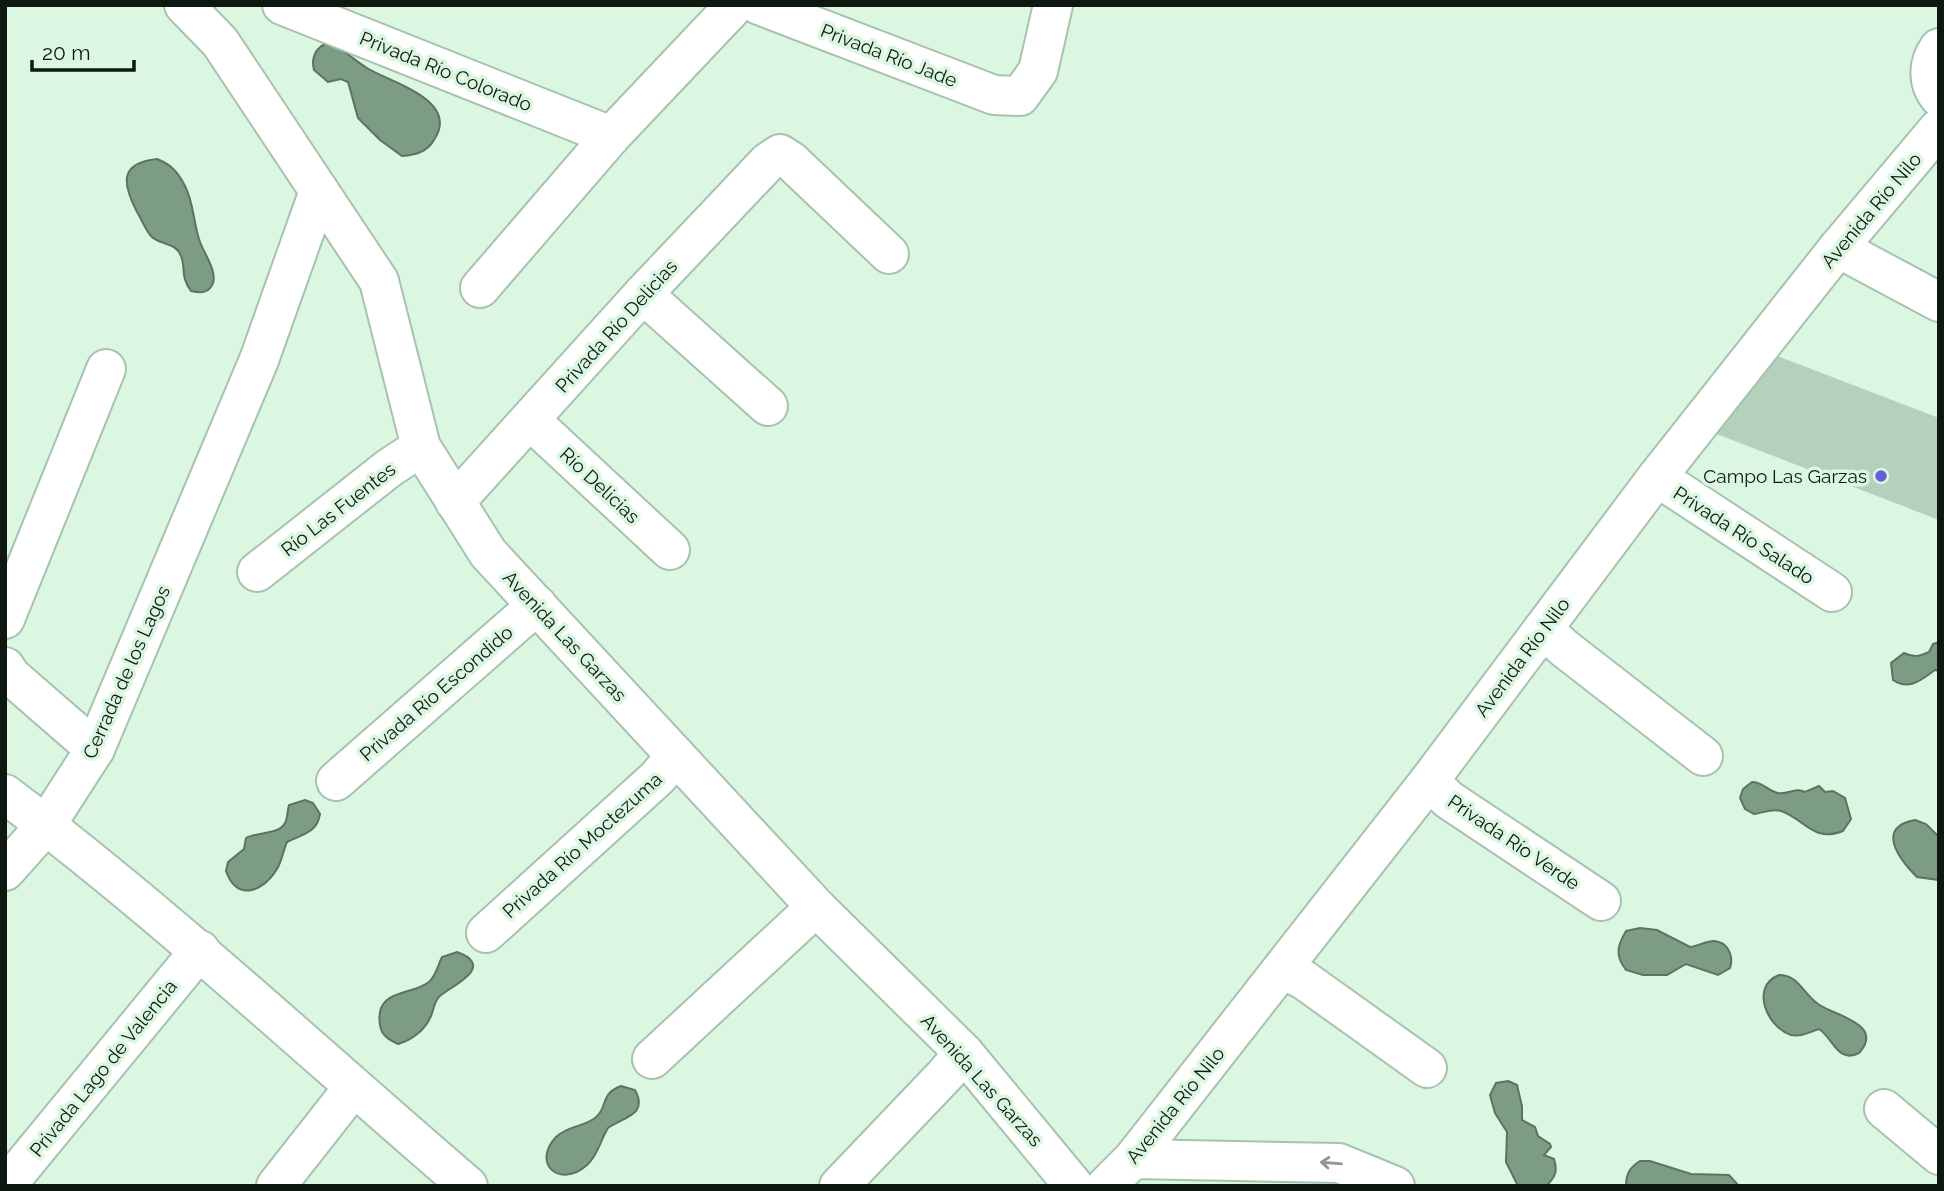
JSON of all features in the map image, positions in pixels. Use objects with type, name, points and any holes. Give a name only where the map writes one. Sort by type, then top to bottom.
[{"type":"street","name":"Avenida Las Garzas","points":[[184,5],[220,42],[379,281],[421,447],[488,553],[816,906],[964,1053],[1074,1186]]},
{"type":"street","name":"Privada Río Colorado","points":[[282,5],[611,136]]},
{"type":"street","points":[[480,288],[611,136],[735,5]]},
{"type":"street","name":"Privada Río Jade","points":[[758,5],[823,17],[994,95],[1020,96],[1038,71],[1053,5]]},
{"type":"street","points":[[1939,48],[1931,58],[1931,86],[1939,97]]},
{"type":"street","name":"Avenida Río Nilo","points":[[1106,1186],[1133,1159],[1429,781],[1657,477],[1838,248],[1939,128]]},
{"type":"street","name":"Privada Río Delicias","points":[[455,502],[643,294],[768,162],[780,154],[791,161],[889,254]]},
{"type":"street","name":"Cerrada de los Lagos","points":[[5,871],[46,825],[95,749],[259,360],[319,191]]},
{"type":"street","points":[[1838,248],[1939,302]]},
{"type":"street","points":[[643,294],[768,406]]},
{"type":"street","points":[[5,619],[106,369]]},
{"type":"street","name":"Río Delicias","points":[[531,421],[670,550]]},
{"type":"street","name":"Río Las Fuentes","points":[[257,572],[389,468],[421,447]]},
{"type":"street","name":"Privada Río Salado","points":[[1657,477],[1832,592]]},
{"type":"street","name":"Privada Río Escondido","points":[[336,780],[537,605]]},
{"type":"street","points":[[1543,629],[1703,756]]},
{"type":"street","points":[[5,667],[11,676],[95,749]]},
{"type":"street","name":"Privada Río Moctezuma","points":[[486,933],[657,778],[676,756]]},
{"type":"street","name":"Privada Río Verde","points":[[1429,781],[1449,800],[1601,901]]},
{"type":"street","points":[[5,793],[200,950],[468,1186]]},
{"type":"street","points":[[652,1059],[816,906]]},
{"type":"street","name":"Privada Lago de Valencia","points":[[6,1186],[200,950]]},
{"type":"street","points":[[1282,969],[1304,980],[1427,1068]]},
{"type":"street","points":[[839,1186],[964,1053]]},
{"type":"street","points":[[276,1186],[354,1088]]},
{"type":"street","points":[[1884,1109],[1939,1155]]},
{"type":"street","points":[[1133,1159],[1339,1163],[1395,1186]]},
{"type":"shaded area","points":[[325,44],[342,50],[367,68],[405,86],[430,103],[438,114],[440,126],[428,147],[416,154],[402,156],[380,140],[358,118],[348,82],[341,79],[328,82],[314,70],[315,55]]},
{"type":"shaded area","points":[[157,159],[173,168],[187,191],[198,235],[214,278],[207,291],[191,291],[184,277],[179,251],[151,236],[129,193],[127,177],[130,170],[144,161]]},
{"type":"shaded area","name":"Campo Las Garzas","points":[[1767,352],[1939,418],[1939,520],[1709,431]]},
{"type":"shaded area","points":[[1939,642],[1939,671],[1935,670],[1910,684],[1893,680],[1891,663],[1904,653],[1917,656],[1929,652],[1933,644]]},
{"type":"shaded area","points":[[1752,782],[1778,793],[1798,790],[1805,792],[1819,786],[1825,792],[1833,791],[1845,798],[1851,819],[1843,831],[1824,834],[1778,810],[1754,814],[1745,809],[1740,798],[1743,789]]},
{"type":"shaded area","points":[[305,800],[313,803],[320,814],[316,825],[287,842],[279,866],[265,883],[250,890],[237,887],[226,871],[228,862],[244,849],[246,838],[278,830],[286,821],[289,805]]},
{"type":"shaded area","points":[[1915,820],[1926,824],[1939,837],[1939,880],[1917,877],[1903,861],[1894,844],[1896,829]]},
{"type":"shaded area","points":[[1640,928],[1657,930],[1690,947],[1711,941],[1719,942],[1729,950],[1730,968],[1718,975],[1686,964],[1667,975],[1643,975],[1626,970],[1618,951],[1621,941],[1626,931]]},
{"type":"shaded area","points":[[457,952],[473,964],[467,976],[438,998],[428,1021],[418,1034],[398,1044],[386,1037],[380,1025],[380,1013],[388,999],[429,982],[442,957]]},
{"type":"shaded area","points":[[1779,975],[1791,978],[1818,1004],[1862,1028],[1866,1035],[1859,1053],[1841,1053],[1819,1029],[1791,1035],[1775,1024],[1765,1007],[1764,997],[1765,988]]},
{"type":"shaded area","points":[[1508,1081],[1517,1085],[1522,1120],[1535,1127],[1538,1136],[1550,1144],[1551,1147],[1544,1155],[1554,1159],[1556,1171],[1546,1186],[1518,1186],[1506,1162],[1507,1132],[1495,1113],[1490,1095],[1496,1083]]},
{"type":"shaded area","points":[[621,1086],[635,1090],[639,1105],[637,1110],[608,1128],[587,1165],[567,1175],[552,1170],[546,1156],[556,1137],[595,1118],[610,1093]]},
{"type":"shaded area","points":[[1640,1161],[1650,1161],[1691,1174],[1729,1175],[1739,1186],[1626,1186],[1629,1171]]},
{"type":"place","name":"Campo Las Garzas","points":[[1881,476]]}]
